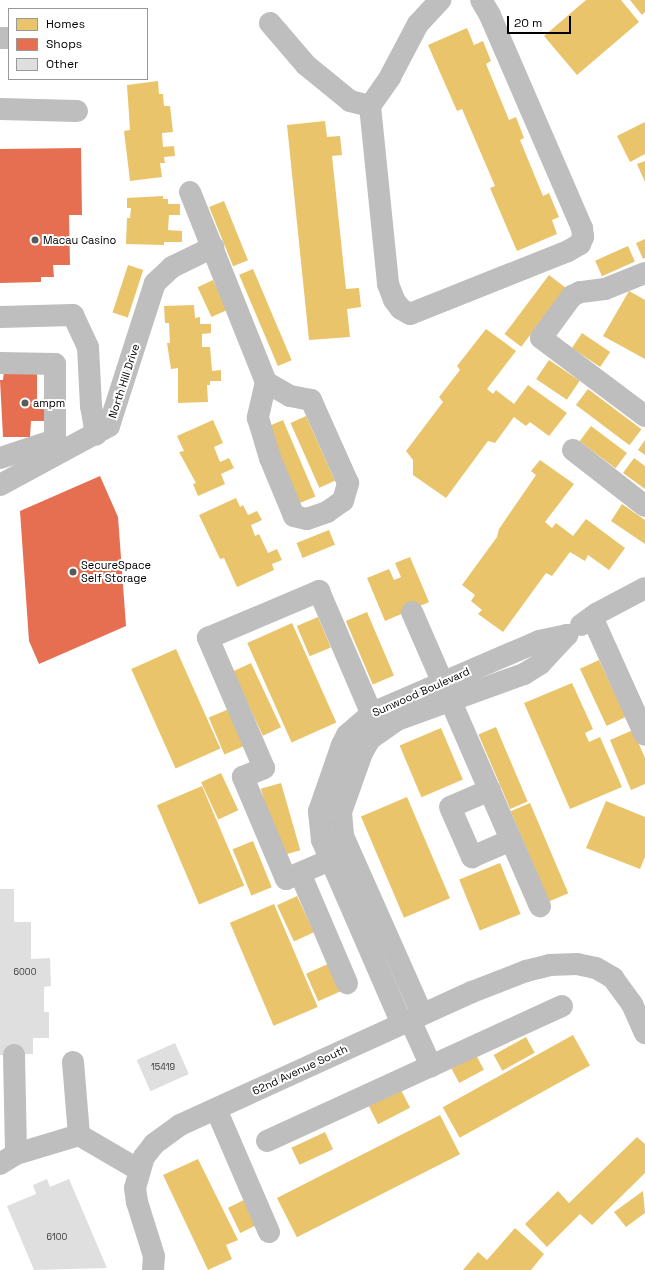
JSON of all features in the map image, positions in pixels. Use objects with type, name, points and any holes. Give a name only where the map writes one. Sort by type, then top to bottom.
[{"type":"street","points":[[440,0],[418,24],[390,77],[370,106],[388,284],[394,300],[401,309],[410,314],[419,312],[568,251],[580,244],[582,228],[490,14],[481,0]]},
{"type":"street","points":[[270,23],[306,65],[350,101],[370,106]]},
{"type":"street","points":[[0,109],[77,111]]},
{"type":"street","points":[[190,192],[266,382],[258,418],[270,458],[294,516],[307,519],[327,512],[343,501],[348,484],[311,400],[290,396],[266,382]]},
{"type":"street","name":"North Hill Drive","points":[[0,485],[96,435],[109,426],[155,283],[172,267],[213,247]]},
{"type":"street","points":[[645,272],[605,289],[580,292],[572,296],[541,338],[645,416]]},
{"type":"street","points":[[0,317],[73,315],[88,347],[90,406],[96,435]]},
{"type":"street","points":[[0,363],[55,364],[55,440],[0,458]]},
{"type":"street","points":[[573,450],[645,506]]},
{"type":"street","name":"Sunwood Boulevard","points":[[431,1066],[340,855],[342,832],[341,812],[362,753],[370,739],[376,722],[396,720],[447,691],[524,674],[540,664],[567,635],[592,617],[645,588]]},
{"type":"street","points":[[340,855],[286,879],[242,777],[264,768],[208,638],[319,591],[376,722]]},
{"type":"street","points":[[412,612],[540,906]]},
{"type":"street","points":[[592,617],[645,735]]},
{"type":"street","points":[[490,790],[450,807],[472,857],[511,840]]},
{"type":"street","points":[[300,873],[347,983]]},
{"type":"street","name":"62nd Avenue South","points":[[153,1270],[154,1256],[137,1202],[135,1188],[144,1157],[165,1134],[216,1109],[411,1019],[526,971],[550,965],[577,964],[596,968],[613,978],[632,1004],[645,1033]]},
{"type":"street","points":[[267,1141],[562,1006]]},
{"type":"street","points":[[14,1055],[8,1159],[79,1135],[139,1170]]},
{"type":"street","points":[[73,1062],[79,1135]]},
{"type":"street","points":[[216,1109],[269,1232]]},
{"type":"building: Homes","points":[[586,0],[621,0],[639,22],[577,75],[544,36]]},
{"type":"building: Homes","points":[[630,0],[645,0],[645,12],[642,15]]},
{"type":"building: Homes","points":[[467,28],[474,45],[483,41],[491,61],[486,64],[509,120],[516,117],[524,138],[520,140],[543,196],[549,193],[559,217],[552,220],[557,234],[517,251],[490,188],[495,186],[462,109],[457,111],[428,45]]},
{"type":"building: Homes","points":[[158,81],[159,94],[163,94],[164,106],[170,106],[173,132],[162,133],[163,147],[174,146],[175,156],[164,157],[165,163],[160,163],[162,177],[130,181],[124,131],[130,130],[127,85]]},
{"type":"building: Homes","points":[[325,121],[327,137],[340,136],[342,155],[332,156],[346,289],[359,288],[361,307],[347,309],[350,337],[309,340],[287,125]]},
{"type":"building: Homes","points":[[645,122],[645,154],[630,162],[617,136]]},
{"type":"building: Homes","points":[[645,161],[645,182],[637,164]]},
{"type":"building: Homes","points":[[163,196],[163,199],[168,199],[168,204],[180,204],[180,215],[169,215],[168,230],[182,231],[182,242],[164,242],[164,245],[126,244],[127,218],[130,218],[131,208],[127,208],[127,198]]},
{"type":"building: Homes","points":[[224,201],[248,260],[233,266],[209,207]]},
{"type":"building: Homes","points":[[645,239],[645,258],[643,259],[636,243]]},
{"type":"building: Homes","points":[[628,246],[635,262],[602,276],[595,261]]},
{"type":"building: Homes","points":[[128,265],[143,270],[128,317],[113,313]]},
{"type":"building: Homes","points":[[253,269],[292,360],[278,366],[239,275]]},
{"type":"building: Homes","points":[[549,275],[566,288],[521,347],[504,334]]},
{"type":"building: Homes","points":[[213,280],[227,310],[212,317],[198,287]]},
{"type":"building: Homes","points":[[629,291],[645,300],[645,359],[603,336]]},
{"type":"building: Homes","points":[[194,305],[195,318],[200,317],[200,324],[211,324],[211,333],[202,334],[202,347],[210,347],[212,371],[221,370],[221,381],[210,381],[210,385],[207,385],[208,402],[178,403],[178,368],[171,369],[167,343],[170,343],[169,323],[165,323],[164,306]]},
{"type":"building: Homes","points":[[486,329],[516,351],[487,389],[493,394],[496,390],[514,404],[528,385],[567,413],[549,436],[530,422],[526,426],[514,417],[495,443],[488,441],[446,498],[413,475],[413,460],[406,451],[443,402],[439,397],[460,370],[457,366]]},
{"type":"building: Homes","points":[[582,333],[610,352],[600,367],[572,348]]},
{"type":"building: Homes","points":[[549,360],[580,381],[567,400],[536,379]]},
{"type":"building: Homes","points":[[588,389],[642,429],[629,445],[576,405]]},
{"type":"building: Homes","points":[[306,416],[335,481],[319,488],[290,423]]},
{"type":"building: Homes","points":[[213,420],[223,443],[214,447],[220,462],[229,458],[234,468],[221,474],[225,484],[198,496],[193,484],[196,483],[179,452],[184,451],[177,436]]},
{"type":"building: Homes","points":[[283,420],[315,496],[300,503],[267,427]]},
{"type":"building: Homes","points":[[591,426],[627,453],[616,468],[580,441]]},
{"type":"building: Homes","points":[[645,440],[645,455],[638,450]]},
{"type":"building: Homes","points":[[634,458],[645,466],[645,489],[623,473]]},
{"type":"building: Homes","points":[[540,460],[574,484],[545,522],[552,528],[556,523],[573,536],[586,519],[625,548],[609,570],[588,555],[585,561],[570,552],[552,576],[546,573],[503,632],[478,614],[482,610],[471,601],[475,595],[462,585],[497,537],[499,529],[536,475],[531,471]]},
{"type":"building: Homes","points":[[236,498],[240,507],[243,505],[248,515],[257,511],[262,520],[251,525],[255,536],[259,534],[268,553],[277,549],[282,560],[272,564],[274,570],[237,587],[224,558],[220,559],[199,515]]},
{"type":"building: Homes","points":[[622,504],[645,520],[645,544],[611,521]]},
{"type":"building: Homes","points":[[329,530],[335,545],[303,558],[297,543]]},
{"type":"building: Homes","points":[[410,557],[429,602],[385,621],[367,578],[389,569],[394,580],[401,577],[395,563]]},
{"type":"building: Homes","points":[[367,612],[394,676],[373,685],[346,621]]},
{"type":"building: Homes","points":[[318,617],[331,647],[310,656],[297,626]]},
{"type":"building: Homes","points":[[292,623],[336,723],[292,743],[247,643]]},
{"type":"building: Homes","points":[[176,649],[220,749],[176,769],[131,669]]},
{"type":"building: Homes","points":[[599,660],[626,717],[607,726],[580,669]]},
{"type":"building: Homes","points":[[251,663],[281,727],[263,736],[233,671]]},
{"type":"building: Homes","points":[[572,683],[593,729],[585,733],[589,742],[600,737],[622,787],[570,809],[524,703]]},
{"type":"building: Homes","points":[[229,709],[245,746],[224,754],[209,718]]},
{"type":"building: Homes","points":[[496,727],[528,802],[510,809],[479,734]]},
{"type":"building: Homes","points":[[441,728],[463,780],[421,797],[400,746]]},
{"type":"building: Homes","points":[[633,730],[645,758],[645,784],[631,790],[610,740]]},
{"type":"building: Homes","points":[[221,773],[238,810],[218,819],[201,782]]},
{"type":"building: Homes","points":[[281,783],[300,850],[280,856],[261,789]]},
{"type":"building: Homes","points":[[202,786],[244,885],[199,905],[157,805]]},
{"type":"building: Homes","points":[[407,797],[450,898],[404,918],[361,817]]},
{"type":"building: Homes","points":[[606,801],[645,817],[645,857],[640,869],[586,848]]},
{"type":"building: Homes","points":[[530,803],[568,893],[549,901],[511,811]]},
{"type":"building: Homes","points":[[253,841],[272,887],[251,896],[233,849]]},
{"type":"building: Homes","points":[[500,863],[521,914],[480,930],[459,879]]},
{"type":"building: Homes","points":[[297,896],[314,932],[294,942],[277,905]]},
{"type":"building: Homes","points":[[274,904],[318,1007],[274,1026],[230,923]]},
{"type":"building: Homes","points":[[328,964],[340,991],[318,1001],[306,974]]},
{"type":"building: Homes","points":[[573,1035],[590,1066],[460,1138],[443,1107]]},
{"type":"building: Homes","points":[[526,1037],[535,1053],[502,1071],[494,1055]]},
{"type":"building: Homes","points":[[475,1053],[484,1070],[459,1083],[450,1066]]},
{"type":"building: Homes","points":[[401,1090],[410,1108],[378,1124],[369,1106]]},
{"type":"building: Homes","points":[[440,1115],[460,1154],[297,1237],[277,1198]]},
{"type":"building: Homes","points":[[325,1132],[333,1149],[299,1165],[291,1148]]},
{"type":"building: Homes","points":[[637,1137],[645,1144],[645,1173],[592,1225],[580,1214],[547,1247],[525,1224],[558,1191],[569,1203]]},
{"type":"building: Homes","points":[[198,1159],[238,1240],[226,1245],[232,1259],[208,1270],[163,1175]]},
{"type":"building: Homes","points":[[643,1191],[645,1213],[626,1227],[614,1212]]},
{"type":"building: Homes","points":[[246,1199],[258,1224],[240,1233],[228,1208]]},
{"type":"building: Homes","points":[[515,1228],[544,1254],[531,1270],[463,1270],[478,1252],[487,1260]]},
{"type":"building: Shops","name":"Macau Casino","points":[[81,148],[82,215],[69,215],[70,265],[53,265],[54,277],[41,277],[41,282],[0,283],[0,149]]},
{"type":"building: Shops","name":"ampm","points":[[4,371],[37,371],[37,400],[47,400],[47,421],[31,421],[30,437],[3,437],[0,380],[3,380]]},
{"type":"building: Shops","name":"SecureSpace Self Storage","points":[[100,476],[118,517],[126,626],[39,664],[29,641],[20,511]]},
{"type":"building: Other","points":[[0,889],[14,889],[14,922],[31,922],[31,959],[50,958],[51,986],[44,987],[44,1012],[49,1012],[49,1038],[33,1038],[33,1054],[0,1055]]},
{"type":"building: Other","points":[[175,1043],[189,1074],[150,1091],[137,1060]]},
{"type":"building: Other","points":[[47,1179],[50,1187],[69,1179],[107,1268],[34,1270],[7,1206],[36,1194],[33,1185]]},
{"type":"place","name":"Macau Casino","points":[[35,240]]},
{"type":"place","name":"ampm","points":[[25,403]]},
{"type":"place","name":"SecureSpace Self Storage","points":[[73,572]]}]
